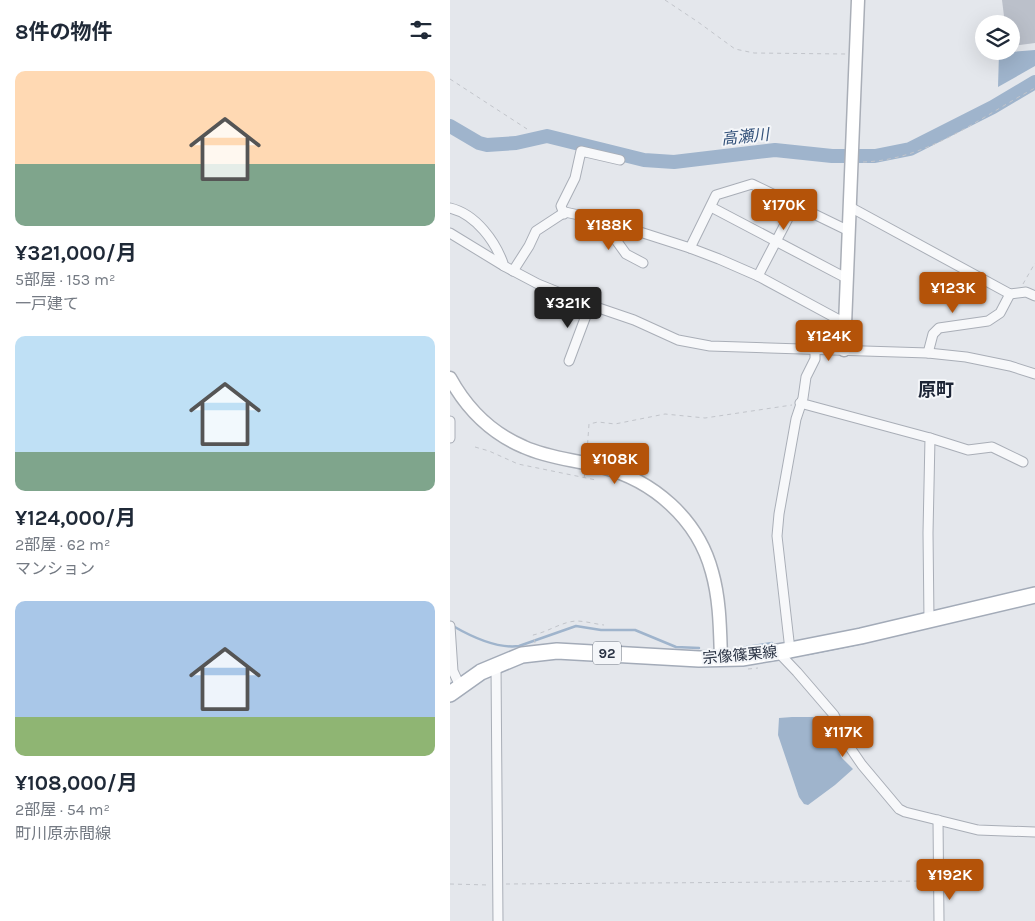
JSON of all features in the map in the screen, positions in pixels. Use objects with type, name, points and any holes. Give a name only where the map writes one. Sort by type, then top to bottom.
[{"type":"main road","points":[[844,350],[858,0]]},
{"type":"main road","points":[[450,378],[468,407],[495,431],[524,448],[554,457],[617,471],[648,487],[672,505],[689,526],[705,551],[714,580],[719,618],[721,659]]},
{"type":"main road","name":"宗像篠栗線","points":[[455,690],[481,672],[522,655],[570,651],[721,659],[784,651],[1035,596]]},
{"type":"street","points":[[564,214],[561,206],[575,178],[581,151],[620,160]]},
{"type":"street","points":[[690,248],[716,196],[752,184],[849,231]]},
{"type":"street","points":[[758,276],[795,205]]},
{"type":"street","points":[[711,207],[846,278]]},
{"type":"street","points":[[850,207],[1015,294],[1026,292],[1035,296]]},
{"type":"street","points":[[450,208],[467,215],[484,230],[504,266]]},
{"type":"street","points":[[513,271],[536,231],[565,212],[588,217],[604,217],[615,224],[690,248],[758,276],[845,323]]},
{"type":"street","points":[[588,217],[608,229],[626,254],[643,263]]},
{"type":"street","points":[[450,233],[538,284],[634,320],[678,340],[710,346],[928,353],[1002,364],[1035,374]]},
{"type":"street","points":[[928,353],[933,334],[938,328],[988,321],[1000,313],[1015,294]]},
{"type":"street","points":[[569,361],[590,305]]},
{"type":"street","points":[[815,350],[815,359],[806,377],[803,398],[800,403],[779,514],[777,536],[784,651],[797,672],[834,715],[862,765],[899,809],[978,830],[1035,832]]},
{"type":"street","points":[[800,403],[968,450],[992,447],[1023,462]]},
{"type":"street","points":[[450,421],[450,438]]},
{"type":"street","points":[[930,438],[928,533],[930,620]]},
{"type":"street","points":[[450,626],[452,671],[455,690]]},
{"type":"street","points":[[496,665],[498,921]]},
{"type":"street","points":[[938,820],[938,921]]},
{"type":"path","points":[[665,0],[735,49],[754,53],[856,54]]},
{"type":"path","points":[[450,79],[527,129]]},
{"type":"path","points":[[851,162],[874,162],[914,153],[942,141],[1035,88]]},
{"type":"path","points":[[1015,294],[1035,262]]},
{"type":"path","points":[[586,463],[589,424],[598,422],[615,424],[672,414],[706,418],[800,403]]},
{"type":"path","points":[[475,447],[518,464],[596,480]]},
{"type":"path","points":[[537,653],[533,636],[546,633],[569,622],[578,621],[604,625]]},
{"type":"path","points":[[450,884],[938,881]]},
{"type":"water","points":[[1035,50],[1035,66],[998,87],[999,60],[1020,60],[1020,51]]},
{"type":"water","points":[[813,717],[824,722],[842,758],[853,769],[808,805],[804,804],[799,797],[778,735],[779,718]]},
{"type":"building","points":[[1002,0],[1035,0],[1035,43],[1020,45],[1020,15],[1004,15]]},
{"type":"waterway","name":"高瀬川","points":[[450,126],[479,143],[487,145],[516,143],[547,136],[644,160],[674,162],[775,150],[832,156],[875,156],[910,149],[993,107],[1035,82]]},
{"type":"waterway","points":[[453,626],[485,641],[502,646],[519,646],[576,626],[601,630],[635,630],[676,647],[699,648]]},
{"type":"waterway","points":[[741,648],[772,643]]},
{"type":"waterway","points":[[808,654],[863,643]]},
{"type":"district","name":"原町","points":[[936,390]]}]
